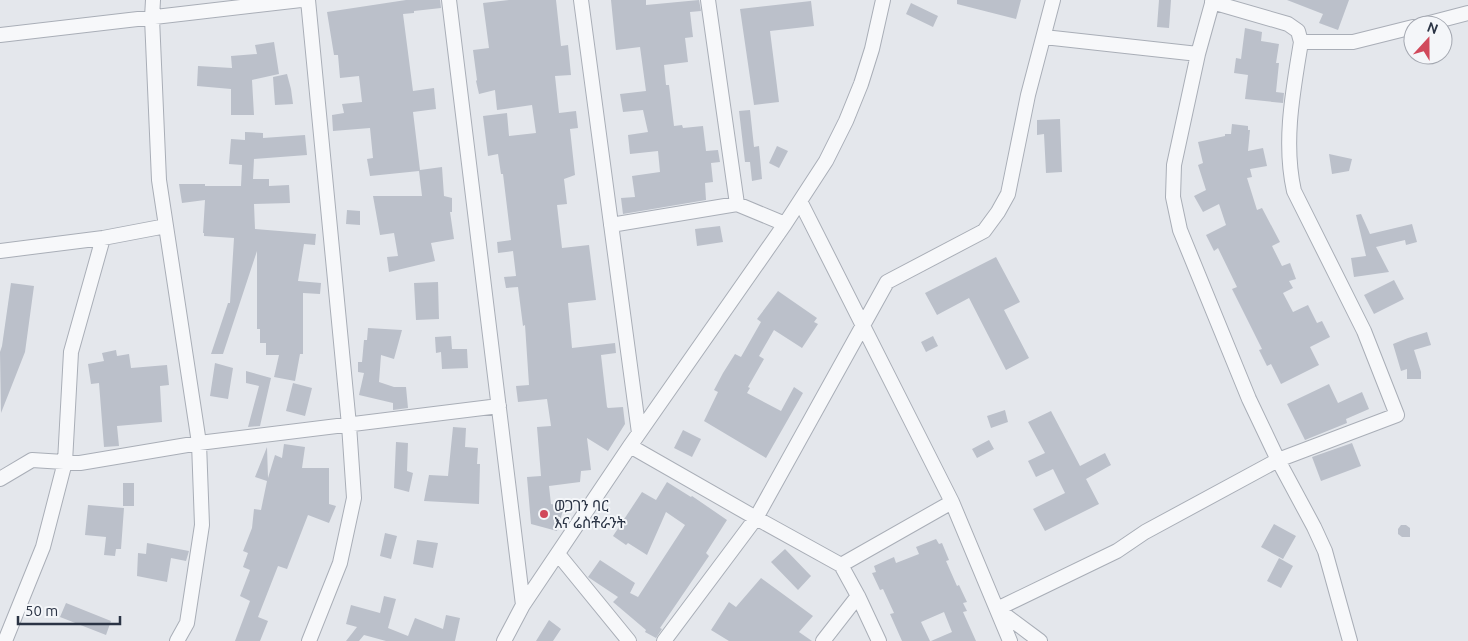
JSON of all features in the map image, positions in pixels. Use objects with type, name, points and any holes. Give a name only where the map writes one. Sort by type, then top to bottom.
[{"type":"street","points":[[153,0],[152,18],[159,180],[199,443],[202,525],[187,623],[177,641]]},
{"type":"street","points":[[0,35],[301,0]]},
{"type":"street","points":[[308,0],[349,425],[354,498],[340,562],[309,641]]},
{"type":"street","points":[[449,0],[523,605]]},
{"type":"street","points":[[581,0],[639,433]]},
{"type":"street","points":[[708,0],[738,204]]},
{"type":"street","points":[[504,641],[523,605],[630,446],[800,202],[826,161],[846,121],[866,67],[883,0]]},
{"type":"street","points":[[664,641],[756,518],[887,282],[984,231],[998,212],[1008,194],[1028,95],[1053,0]]},
{"type":"street","points":[[1040,641],[997,609],[1117,551],[1145,532],[1278,460],[1397,415],[1364,331],[1294,191],[1290,173],[1290,115],[1300,42],[1298,31],[1288,24],[1212,1],[1198,54],[1174,165],[1173,197],[1180,230],[1249,399],[1278,460],[1325,551],[1350,641]]},
{"type":"street","points":[[1453,17],[1468,13]]},
{"type":"street","points":[[1300,42],[1353,42],[1403,30]]},
{"type":"street","points":[[1044,37],[1198,54]]},
{"type":"street","points":[[800,202],[952,502],[1010,641]]},
{"type":"street","points":[[611,225],[738,204],[784,224]]},
{"type":"street","points":[[0,251],[103,238],[166,226]]},
{"type":"street","points":[[5,641],[43,547],[65,462],[71,352],[103,238]]},
{"type":"street","points":[[0,479],[32,460],[80,463],[199,443],[499,406]]},
{"type":"street","points":[[630,446],[841,564],[879,641]]},
{"type":"street","points":[[841,564],[952,502]]},
{"type":"street","points":[[558,554],[629,641]]},
{"type":"street","points":[[823,641],[858,596]]},
{"type":"building","points":[[406,0],[440,0],[441,8],[403,14],[413,91],[434,88],[436,109],[413,112],[420,170],[442,167],[444,196],[452,198],[452,212],[450,212],[454,239],[431,243],[435,261],[389,272],[387,257],[398,256],[394,233],[380,235],[373,196],[422,196],[419,171],[370,176],[367,159],[373,158],[370,128],[333,131],[332,115],[344,113],[342,104],[362,102],[359,76],[340,78],[338,55],[334,55],[327,12]]},
{"type":"building","points":[[509,0],[556,0],[561,46],[568,45],[571,75],[555,76],[559,113],[576,111],[578,128],[570,129],[575,175],[564,179],[567,204],[557,205],[562,248],[589,245],[596,300],[568,303],[572,348],[615,343],[616,353],[601,355],[607,407],[623,407],[625,424],[608,451],[587,438],[591,470],[581,471],[580,482],[549,486],[551,504],[564,507],[557,531],[531,524],[527,477],[541,476],[537,427],[551,426],[547,399],[518,402],[516,386],[529,385],[525,325],[523,326],[518,287],[506,288],[504,277],[516,276],[513,251],[498,253],[497,242],[511,240],[503,174],[501,174],[498,154],[488,156],[483,116],[507,113],[509,136],[536,133],[532,105],[497,110],[495,90],[479,94],[473,50],[489,48],[483,3]]},
{"type":"building","points":[[611,0],[646,0],[646,5],[699,0],[701,11],[690,12],[693,37],[685,38],[688,62],[664,65],[666,85],[669,85],[674,126],[682,125],[683,128],[703,126],[706,151],[718,150],[720,162],[711,163],[713,182],[705,183],[706,200],[623,214],[621,198],[635,197],[632,176],[660,172],[658,151],[630,154],[628,135],[648,132],[643,110],[623,112],[620,94],[646,91],[640,47],[616,50]]},
{"type":"building","points":[[957,0],[1021,0],[1016,19],[957,4]]},
{"type":"building","points":[[1159,0],[1171,0],[1169,28],[1157,27]]},
{"type":"building","points":[[1287,0],[1349,0],[1338,30],[1319,23],[1323,14]]},
{"type":"building","points":[[811,1],[814,26],[770,31],[779,102],[754,105],[740,9]]},
{"type":"building","points":[[911,3],[938,16],[933,27],[906,14]]},
{"type":"building","points":[[1245,28],[1262,32],[1261,41],[1279,44],[1276,63],[1279,63],[1276,92],[1284,93],[1283,103],[1245,99],[1248,75],[1234,73],[1236,58],[1241,59]]},
{"type":"building","points":[[274,42],[279,74],[252,80],[254,115],[231,115],[231,89],[197,86],[198,66],[232,68],[231,56],[257,54],[255,45]]},
{"type":"building","points":[[287,74],[293,104],[275,105],[273,77]]},
{"type":"building","points":[[750,110],[754,147],[759,146],[762,179],[752,181],[750,162],[745,162],[739,111]]},
{"type":"building","points":[[1060,119],[1062,172],[1046,173],[1044,134],[1037,135],[1037,120]]},
{"type":"building","points":[[1232,124],[1248,126],[1248,130],[1250,130],[1248,151],[1263,148],[1267,166],[1250,169],[1252,177],[1247,178],[1257,210],[1262,208],[1280,242],[1272,246],[1282,266],[1290,263],[1296,279],[1289,281],[1293,288],[1283,293],[1293,312],[1308,305],[1317,323],[1322,321],[1330,337],[1310,347],[1319,365],[1281,384],[1271,364],[1267,366],[1259,350],[1262,349],[1232,289],[1237,287],[1218,248],[1214,251],[1206,235],[1226,225],[1219,204],[1203,212],[1194,196],[1206,190],[1198,165],[1203,163],[1198,142],[1231,134]]},
{"type":"building","points":[[245,132],[263,133],[263,138],[305,135],[307,155],[254,159],[253,179],[269,179],[269,186],[289,185],[290,203],[254,204],[255,229],[316,234],[315,245],[304,244],[298,281],[321,283],[320,294],[303,293],[303,354],[300,354],[295,381],[274,377],[279,355],[266,355],[266,343],[260,343],[260,329],[257,329],[257,251],[223,354],[211,354],[228,303],[230,303],[234,238],[204,236],[205,200],[182,203],[179,184],[241,186],[242,165],[229,164],[231,139],[245,140]]},
{"type":"building","points":[[777,146],[788,151],[779,168],[769,163]]},
{"type":"building","points":[[1329,154],[1352,159],[1349,171],[1332,174]]},
{"type":"building","points":[[347,210],[360,211],[360,225],[346,224]]},
{"type":"building","points":[[1361,214],[1370,234],[1412,224],[1417,242],[1406,245],[1405,240],[1376,247],[1389,272],[1354,277],[1351,258],[1366,256],[1356,215]]},
{"type":"building","points":[[720,226],[723,242],[697,246],[695,229]]},
{"type":"building","points":[[996,257],[1020,302],[1004,310],[1029,358],[1006,370],[969,298],[937,315],[925,293]]},
{"type":"building","points":[[1394,280],[1404,299],[1374,314],[1364,295]]},
{"type":"building","points":[[438,282],[439,319],[416,320],[414,283]]},
{"type":"building","points":[[11,283],[34,286],[25,352],[1,413],[0,352]]},
{"type":"building","points":[[778,291],[817,318],[814,322],[818,324],[802,348],[774,330],[759,356],[764,359],[748,387],[750,388],[747,393],[781,411],[794,387],[803,393],[766,458],[704,421],[718,392],[714,390],[723,373],[735,354],[741,357],[761,322],[757,319]]},
{"type":"building","points":[[368,328],[402,330],[394,359],[381,355],[379,382],[394,387],[406,387],[408,408],[393,410],[393,403],[359,395],[364,373],[358,372],[358,362],[362,362],[364,340],[367,340]]},
{"type":"building","points":[[1427,332],[1431,345],[1414,350],[1421,372],[1421,379],[1407,379],[1407,369],[1401,371],[1393,344]]},
{"type":"building","points":[[451,336],[452,349],[467,349],[468,368],[442,369],[441,352],[436,353],[435,337]]},
{"type":"building","points":[[933,336],[938,346],[926,352],[921,342]]},
{"type":"building","points":[[116,350],[117,356],[129,354],[131,368],[167,365],[169,385],[160,386],[162,422],[117,426],[119,446],[104,447],[99,383],[91,384],[88,364],[104,361],[102,353]]},
{"type":"building","points":[[215,363],[233,368],[228,399],[210,396]]},
{"type":"building","points":[[246,371],[271,378],[260,426],[248,427],[259,386],[246,383]]},
{"type":"building","points":[[293,383],[312,388],[305,416],[286,411]]},
{"type":"building","points":[[1329,384],[1338,403],[1362,392],[1369,409],[1346,419],[1347,423],[1305,440],[1287,404]]},
{"type":"building","points":[[1005,410],[1008,422],[991,428],[987,416]]},
{"type":"building","points":[[1051,411],[1080,466],[1105,453],[1111,465],[1086,479],[1099,504],[1045,531],[1033,509],[1065,493],[1053,469],[1036,477],[1028,461],[1045,453],[1028,422]]},
{"type":"building","points":[[453,427],[466,428],[465,447],[478,448],[477,464],[480,464],[479,504],[424,501],[429,475],[448,476]]},
{"type":"building","points":[[683,430],[701,439],[692,457],[674,448]]},
{"type":"building","points":[[989,440],[994,449],[977,458],[972,449]]},
{"type":"building","points":[[396,442],[408,443],[407,471],[413,473],[409,492],[394,488]]},
{"type":"building","points":[[1352,443],[1361,466],[1321,481],[1312,457]]},
{"type":"building","points":[[284,444],[305,447],[302,468],[329,468],[329,504],[336,506],[329,523],[308,515],[287,569],[278,566],[258,617],[268,621],[260,641],[235,641],[250,601],[240,596],[250,570],[243,567],[248,553],[243,551],[252,528],[254,509],[261,510],[267,481],[255,477],[267,447],[268,478],[275,455],[282,458]]},
{"type":"building","points":[[667,482],[692,496],[727,520],[706,553],[709,556],[660,628],[662,629],[656,638],[645,632],[646,630],[613,602],[618,597],[588,577],[600,560],[635,583],[630,593],[638,597],[685,525],[666,512],[647,555],[628,543],[626,545],[613,536],[642,492],[656,500]]},
{"type":"building","points":[[123,483],[134,483],[134,506],[123,506]]},
{"type":"building","points":[[88,505],[124,508],[121,549],[116,549],[115,556],[104,555],[106,537],[85,535]]},
{"type":"building","points":[[1274,524],[1296,536],[1283,559],[1261,547]]},
{"type":"building","points":[[1401,525],[1406,525],[1410,528],[1410,537],[1402,537],[1398,534],[1398,529]]},
{"type":"building","points":[[385,533],[397,536],[391,559],[380,556]]},
{"type":"building","points":[[936,539],[939,544],[942,543],[949,560],[946,561],[957,586],[959,585],[967,602],[963,603],[967,611],[963,612],[976,641],[931,641],[952,632],[944,612],[921,622],[930,641],[902,641],[890,614],[894,613],[883,589],[880,590],[872,573],[876,572],[874,566],[894,557],[896,563],[919,554],[916,547]]},
{"type":"building","points":[[417,540],[438,543],[433,568],[413,564]]},
{"type":"building","points":[[147,543],[189,551],[186,561],[171,558],[167,582],[137,576],[138,553],[146,554]]},
{"type":"building","points":[[785,549],[811,576],[798,590],[771,562]]},
{"type":"building","points":[[1279,558],[1293,566],[1281,588],[1267,581]]},
{"type":"building","points":[[761,578],[813,616],[799,632],[812,641],[729,641],[711,630],[729,602],[736,607]]},
{"type":"building","points":[[384,596],[396,599],[388,628],[408,636],[415,618],[443,629],[446,615],[460,618],[455,641],[386,641],[364,635],[359,641],[346,641],[357,627],[346,624],[351,605],[380,613]]},
{"type":"building","points":[[66,603],[111,621],[106,635],[60,617]]},
{"type":"building","points":[[549,620],[561,629],[553,641],[536,641]]},
{"type":"place","name":"ወጋገን ባር እና ሬስቶራንት","points":[[544,514]]}]
